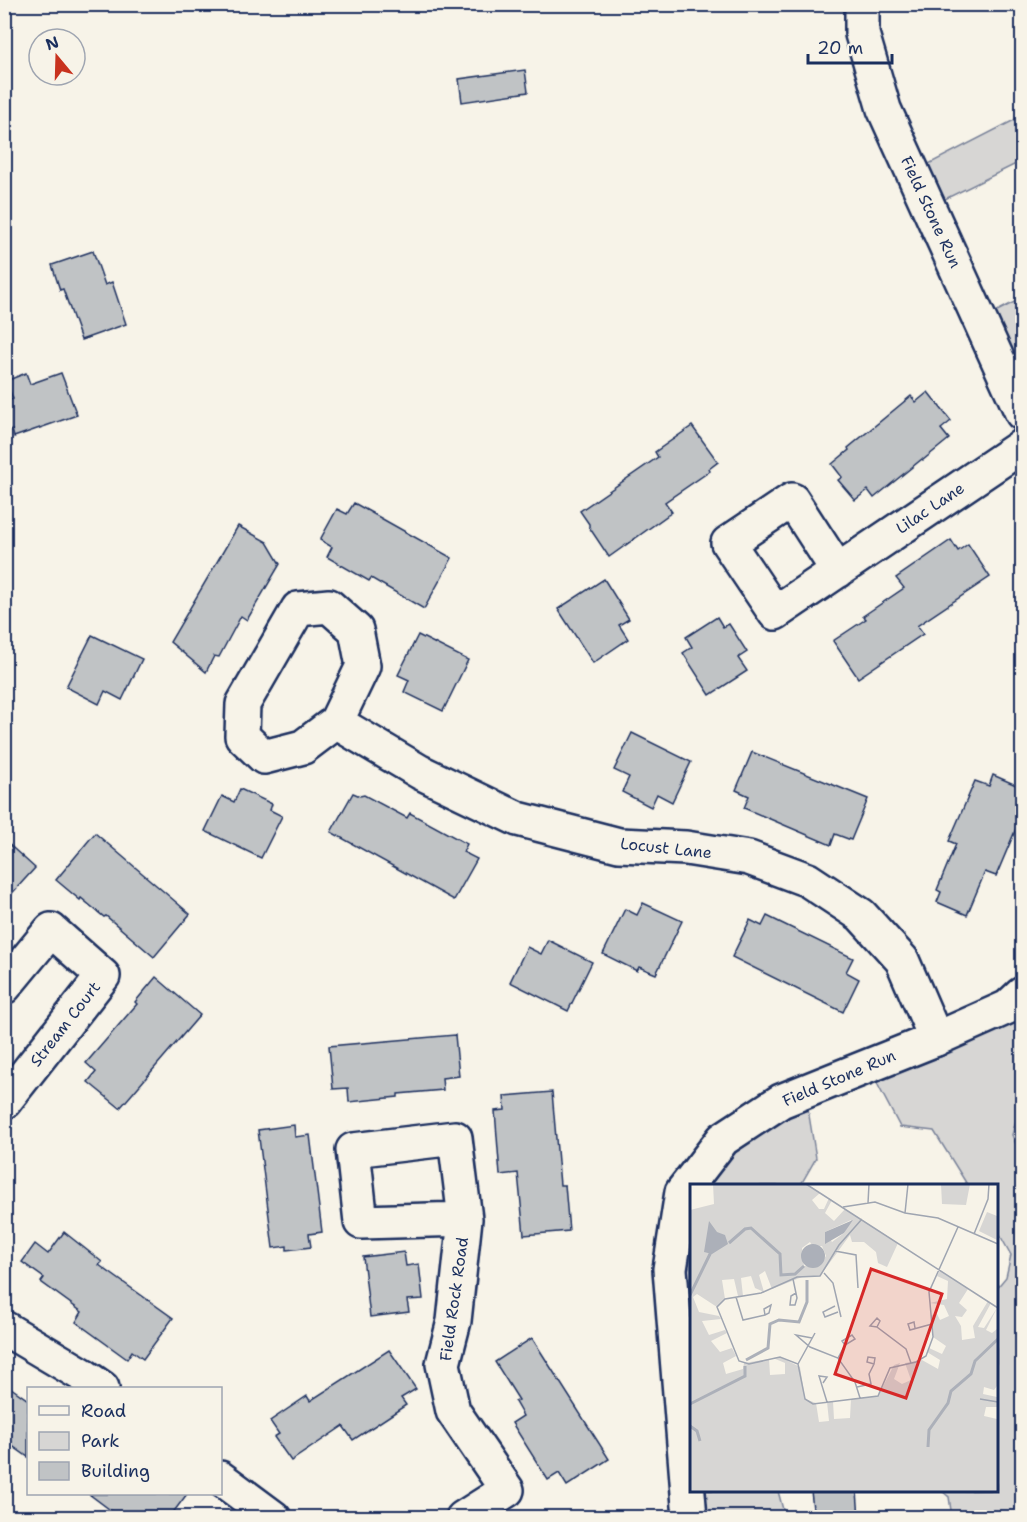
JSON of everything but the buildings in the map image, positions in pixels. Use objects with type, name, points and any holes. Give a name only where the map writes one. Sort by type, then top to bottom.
[{"type":"street","name":"Field Stone Run","points":[[862,4],[862,34],[884,109],[1023,413]]},
{"type":"street","name":"Lilac Lane","points":[[838,571],[1023,446]]},
{"type":"street","points":[[329,606],[356,630],[363,666],[336,722],[303,747],[264,757],[242,736],[243,704],[298,609],[329,606]]},
{"type":"street","name":"Locust Lane","points":[[336,722],[420,772],[518,819],[619,844],[686,848],[749,858],[808,880],[861,915],[902,960],[936,1039]]},
{"type":"street","name":"Stream Court","points":[[4,987],[51,930],[103,976],[5,1101]]},
{"type":"street","name":"Field Stone Run","points":[[690,1518],[670,1269],[682,1192],[723,1138],[782,1101],[936,1039],[1008,1007],[1023,994]]},
{"type":"street","name":"Field Rock Road","points":[[463,1518],[507,1490],[453,1411],[443,1364],[454,1321],[465,1219]]},
{"type":"street","points":[[4,1328],[99,1387]]},
{"type":"street","points":[[222,1479],[274,1518]]},
{"type":"green space","points":[[1022,116],[1022,161],[929,207],[913,172]]},
{"type":"green space","points":[[1022,298],[1022,413],[980,320]]},
{"type":"green space","points":[[1022,994],[1022,1099],[1012,1135],[1022,1158],[1022,1517],[952,1517],[949,1497],[943,1492],[997,1492],[997,1288],[1006,1277],[1011,1255],[997,1230],[997,1184],[967,1184],[934,1131],[900,1127],[868,1066]]},
{"type":"green space","points":[[805,1091],[816,1158],[801,1184],[692,1184]]},
{"type":"green space","points":[[690,1185],[690,1492],[778,1492],[785,1517],[690,1517],[682,1192]]}]
